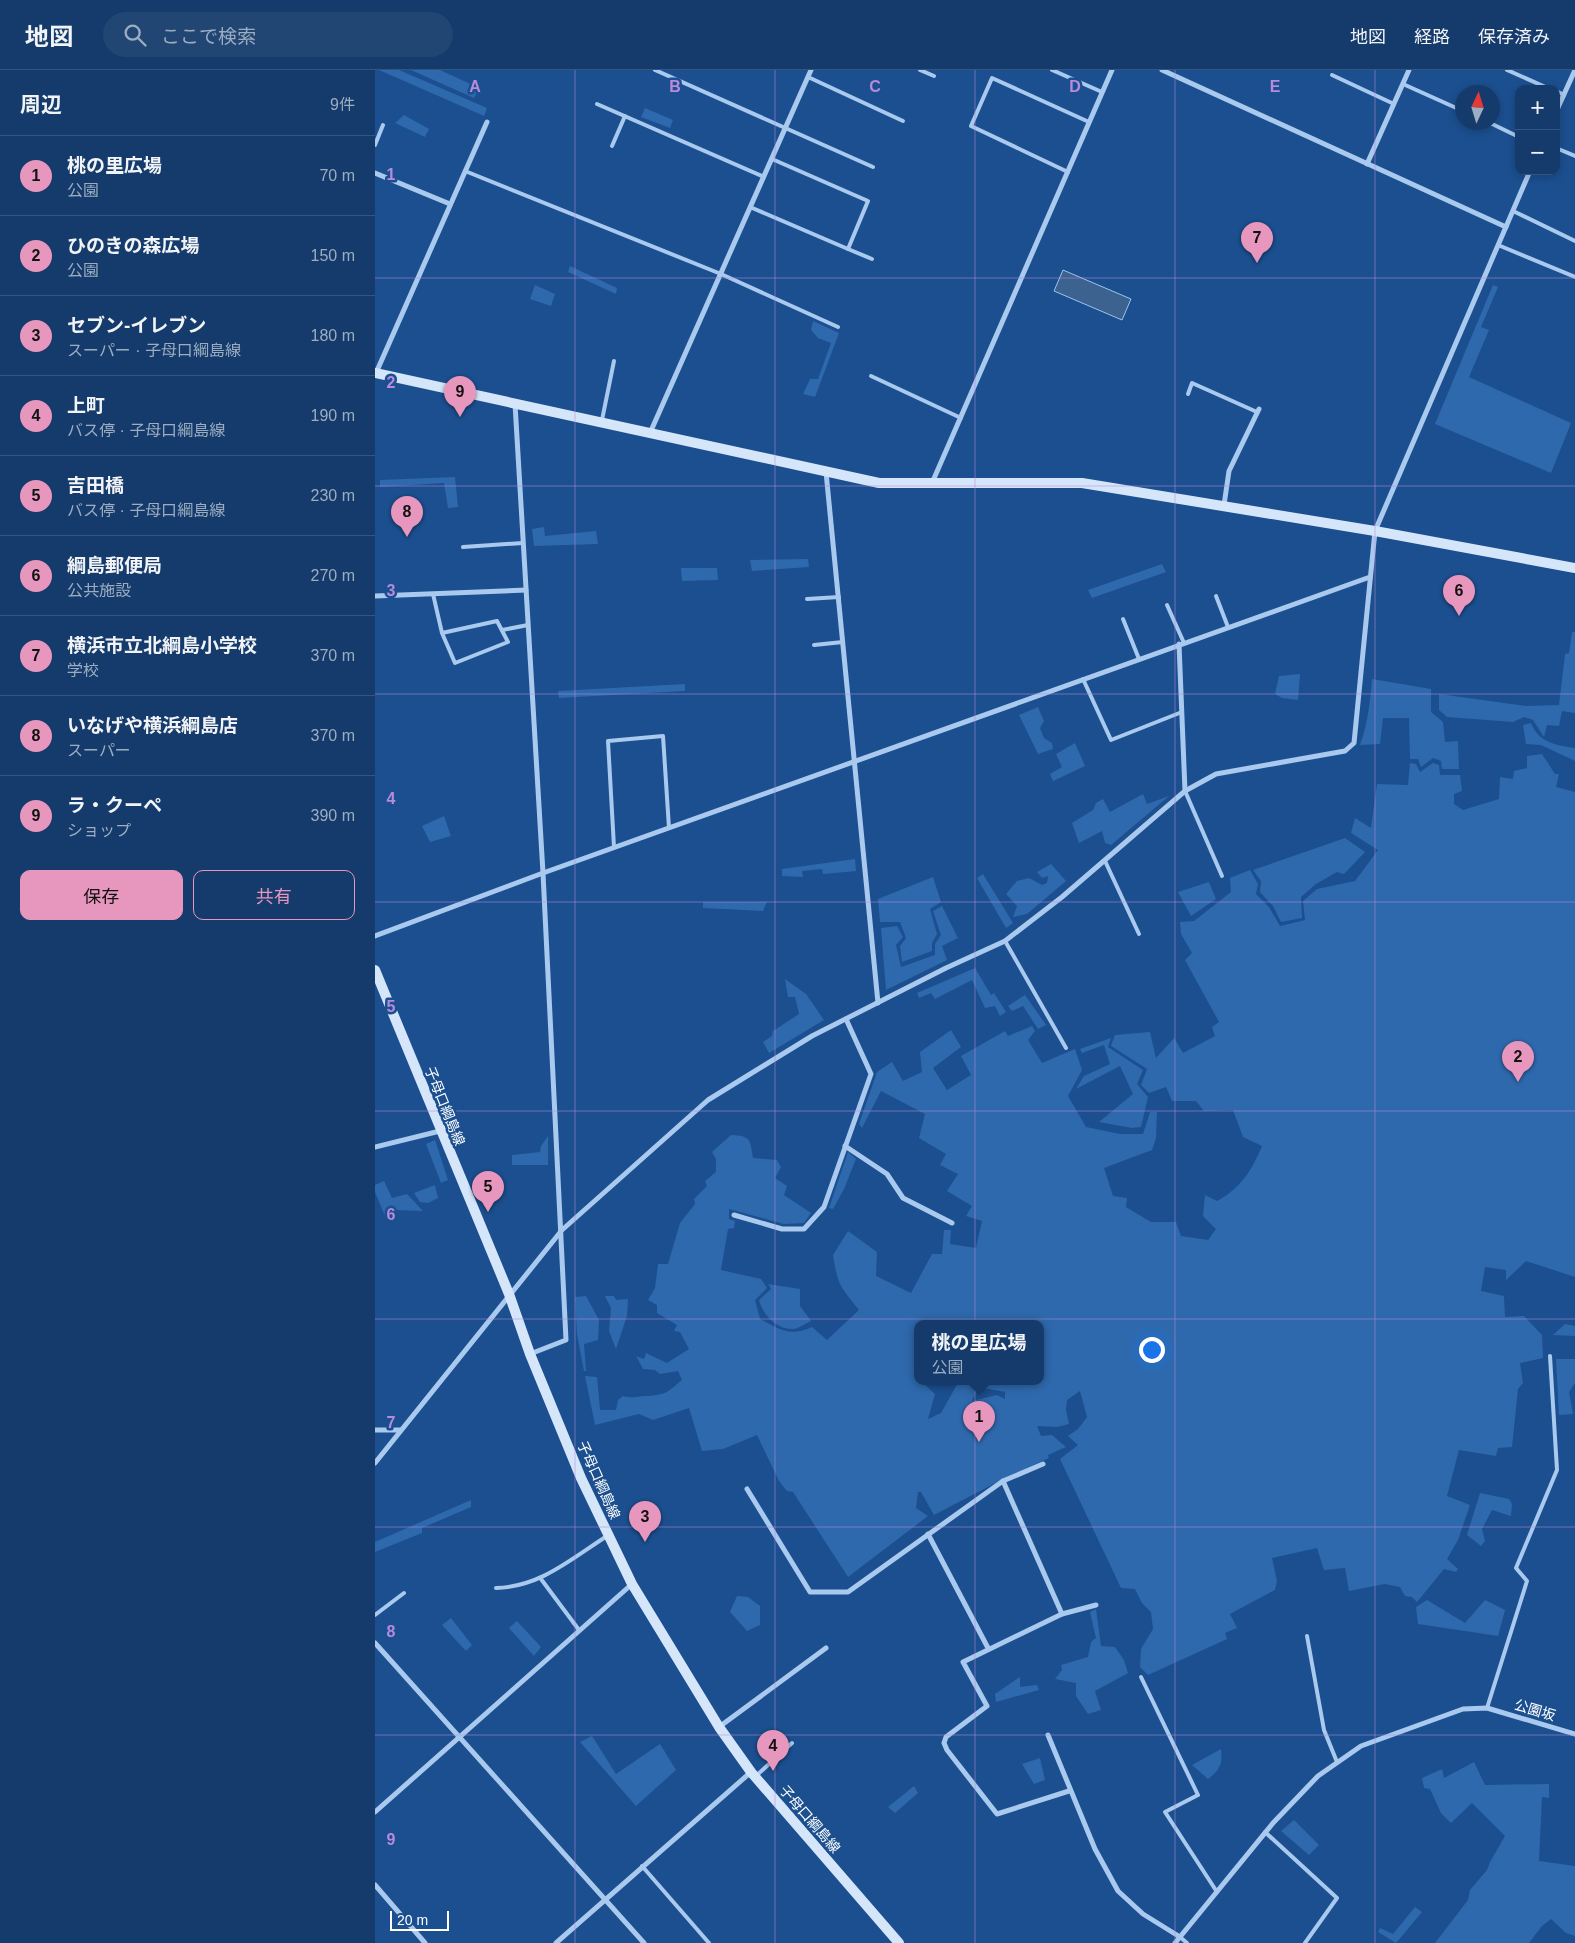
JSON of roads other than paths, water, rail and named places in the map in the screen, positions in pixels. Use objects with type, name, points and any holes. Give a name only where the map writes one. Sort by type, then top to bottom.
[{"type":"street","points":[[650,433],[811,70]]},
{"type":"street","points":[[932,484],[1112,70]]},
{"type":"street","points":[[1162,70],[1506,227]]},
{"type":"street","points":[[1367,164],[1409,70]]},
{"type":"street","points":[[1560,104],[1575,70]]},
{"type":"street","points":[[487,122],[375,373],[879,482],[932,484],[1082,483],[1375,531],[1575,568]]},
{"type":"street","points":[[375,173],[450,204]]},
{"type":"street","points":[[375,1463],[562,1230],[708,1100],[812,1036],[1005,940],[1105,861],[1185,791],[1216,774],[1345,751],[1354,743],[1375,531],[1528,175]]},
{"type":"street","points":[[515,404],[543,873],[567,1340],[531,1354]]},
{"type":"street","points":[[1223,505],[1229,471],[1258,411]]},
{"type":"street","points":[[826,472],[878,1003]]},
{"type":"street","points":[[375,936],[613,847],[1370,577]]},
{"type":"street","points":[[375,596],[526,590]]},
{"type":"street","points":[[1182,643],[1185,791]]},
{"type":"street","name":"子母口綱島線","points":[[375,970],[509,1294],[581,1478],[632,1584],[719,1727],[753,1774],[897,1942]]},
{"type":"street","points":[[734,1215],[783,1229],[804,1229],[824,1207],[871,1074],[846,1019]]},
{"type":"street","points":[[375,1147],[440,1131]]},
{"type":"street","points":[[845,1146],[887,1174],[903,1198],[952,1224]]},
{"type":"street","points":[[375,1430],[400,1430]]},
{"type":"street","points":[[747,1489],[810,1592],[848,1592],[1003,1481],[1043,1464]]},
{"type":"street","points":[[1003,1481],[1062,1614]]},
{"type":"street","points":[[928,1534],[988,1648]]},
{"type":"street","points":[[375,1812],[632,1584]]},
{"type":"street","points":[[1069,1791],[997,1814],[947,1750],[944,1743],[946,1737],[987,1706],[963,1662],[988,1648],[1062,1614],[1096,1605]]},
{"type":"street","points":[[375,1643],[460,1735],[644,1943]]},
{"type":"street","points":[[719,1727],[826,1648]]},
{"type":"street","name":"公園坂","points":[[1175,1943],[1265,1832],[1318,1776],[1361,1746],[1463,1709],[1487,1708],[1575,1734]]},
{"type":"street","points":[[1048,1735],[1069,1791],[1095,1849],[1117,1891],[1143,1914],[1180,1937]]},
{"type":"street","points":[[556,1943],[642,1866],[753,1774]]},
{"type":"street","points":[[375,1885],[425,1943]]},
{"type":"lane","points":[[655,70],[873,167]]},
{"type":"lane","points":[[920,70],[934,76]]},
{"type":"lane","points":[[1052,70],[1102,92]]},
{"type":"lane","points":[[1507,70],[1541,85]]},
{"type":"lane","points":[[1332,75],[1394,104]]},
{"type":"lane","points":[[808,77],[903,120]]},
{"type":"lane","points":[[1068,172],[971,126],[992,78],[1089,122]]},
{"type":"lane","points":[[1403,84],[1455,107]]},
{"type":"lane","points":[[1560,94],[1564,95]]},
{"type":"lane","points":[[597,104],[764,177]]},
{"type":"lane","points":[[612,146],[625,116]]},
{"type":"lane","points":[[375,145],[383,125]]},
{"type":"lane","points":[[1500,128],[1515,135]]},
{"type":"lane","points":[[1560,150],[1575,156]]},
{"type":"lane","points":[[772,159],[867,201],[848,249]]},
{"type":"lane","points":[[465,171],[721,274],[838,327]]},
{"type":"lane","points":[[751,207],[871,259]]},
{"type":"lane","points":[[1513,211],[1575,241]]},
{"type":"lane","points":[[1498,245],[1575,277]]},
{"type":"lane","points":[[601,423],[614,361]]},
{"type":"lane","points":[[871,376],[961,418]]},
{"type":"lane","points":[[1188,394],[1192,383],[1258,411]]},
{"type":"lane","points":[[463,547],[523,544]]},
{"type":"lane","points":[[433,594],[442,634],[455,663],[508,642],[497,620],[442,634]]},
{"type":"lane","points":[[1216,596],[1229,627]]},
{"type":"lane","points":[[807,600],[839,597]]},
{"type":"lane","points":[[1167,605],[1182,643]]},
{"type":"lane","points":[[1123,619],[1139,659]]},
{"type":"lane","points":[[502,630],[528,625]]},
{"type":"lane","points":[[814,645],[843,642]]},
{"type":"lane","points":[[1083,679],[1111,740],[1182,712]]},
{"type":"lane","points":[[613,847],[607,741],[663,736],[669,828]]},
{"type":"lane","points":[[1185,791],[1222,876]]},
{"type":"lane","points":[[1105,861],[1139,934]]},
{"type":"lane","points":[[1005,940],[1066,1048]]},
{"type":"lane","points":[[1487,1708],[1527,1581],[1516,1568],[1557,1470],[1550,1356]]},
{"type":"lane","points":[[496,1588],[517,1588],[541,1579],[608,1535]]},
{"type":"lane","points":[[541,1579],[579,1630]]},
{"type":"lane","points":[[375,1615],[404,1593]]},
{"type":"lane","points":[[1307,1636],[1325,1730],[1337,1762]]},
{"type":"lane","points":[[1141,1677],[1198,1795],[1165,1812],[1217,1892]]},
{"type":"lane","points":[[753,1774],[792,1743]]},
{"type":"lane","points":[[1265,1832],[1337,1898],[1305,1943]]},
{"type":"lane","points":[[642,1866],[709,1943]]},
{"type":"lane","points":[[1180,1937],[1187,1943]]},
{"type":"place","name":"横浜市立北綱島小学校","points":[[1257,263]]},
{"type":"place","name":"ラ・クーペ","points":[[460,417]]},
{"type":"place","name":"いなげや横浜綱島店","points":[[407,537]]},
{"type":"place","name":"綱島郵便局","points":[[1459,616]]},
{"type":"place","name":"ひのきの森広場","points":[[1518,1082]]},
{"type":"place","name":"吉田橋","points":[[488,1212]]},
{"type":"place","name":"桃の里広場","points":[[979,1442]]},
{"type":"place","name":"セブン-イレブン","points":[[645,1542]]},
{"type":"place","name":"上町","points":[[773,1771]]}]
